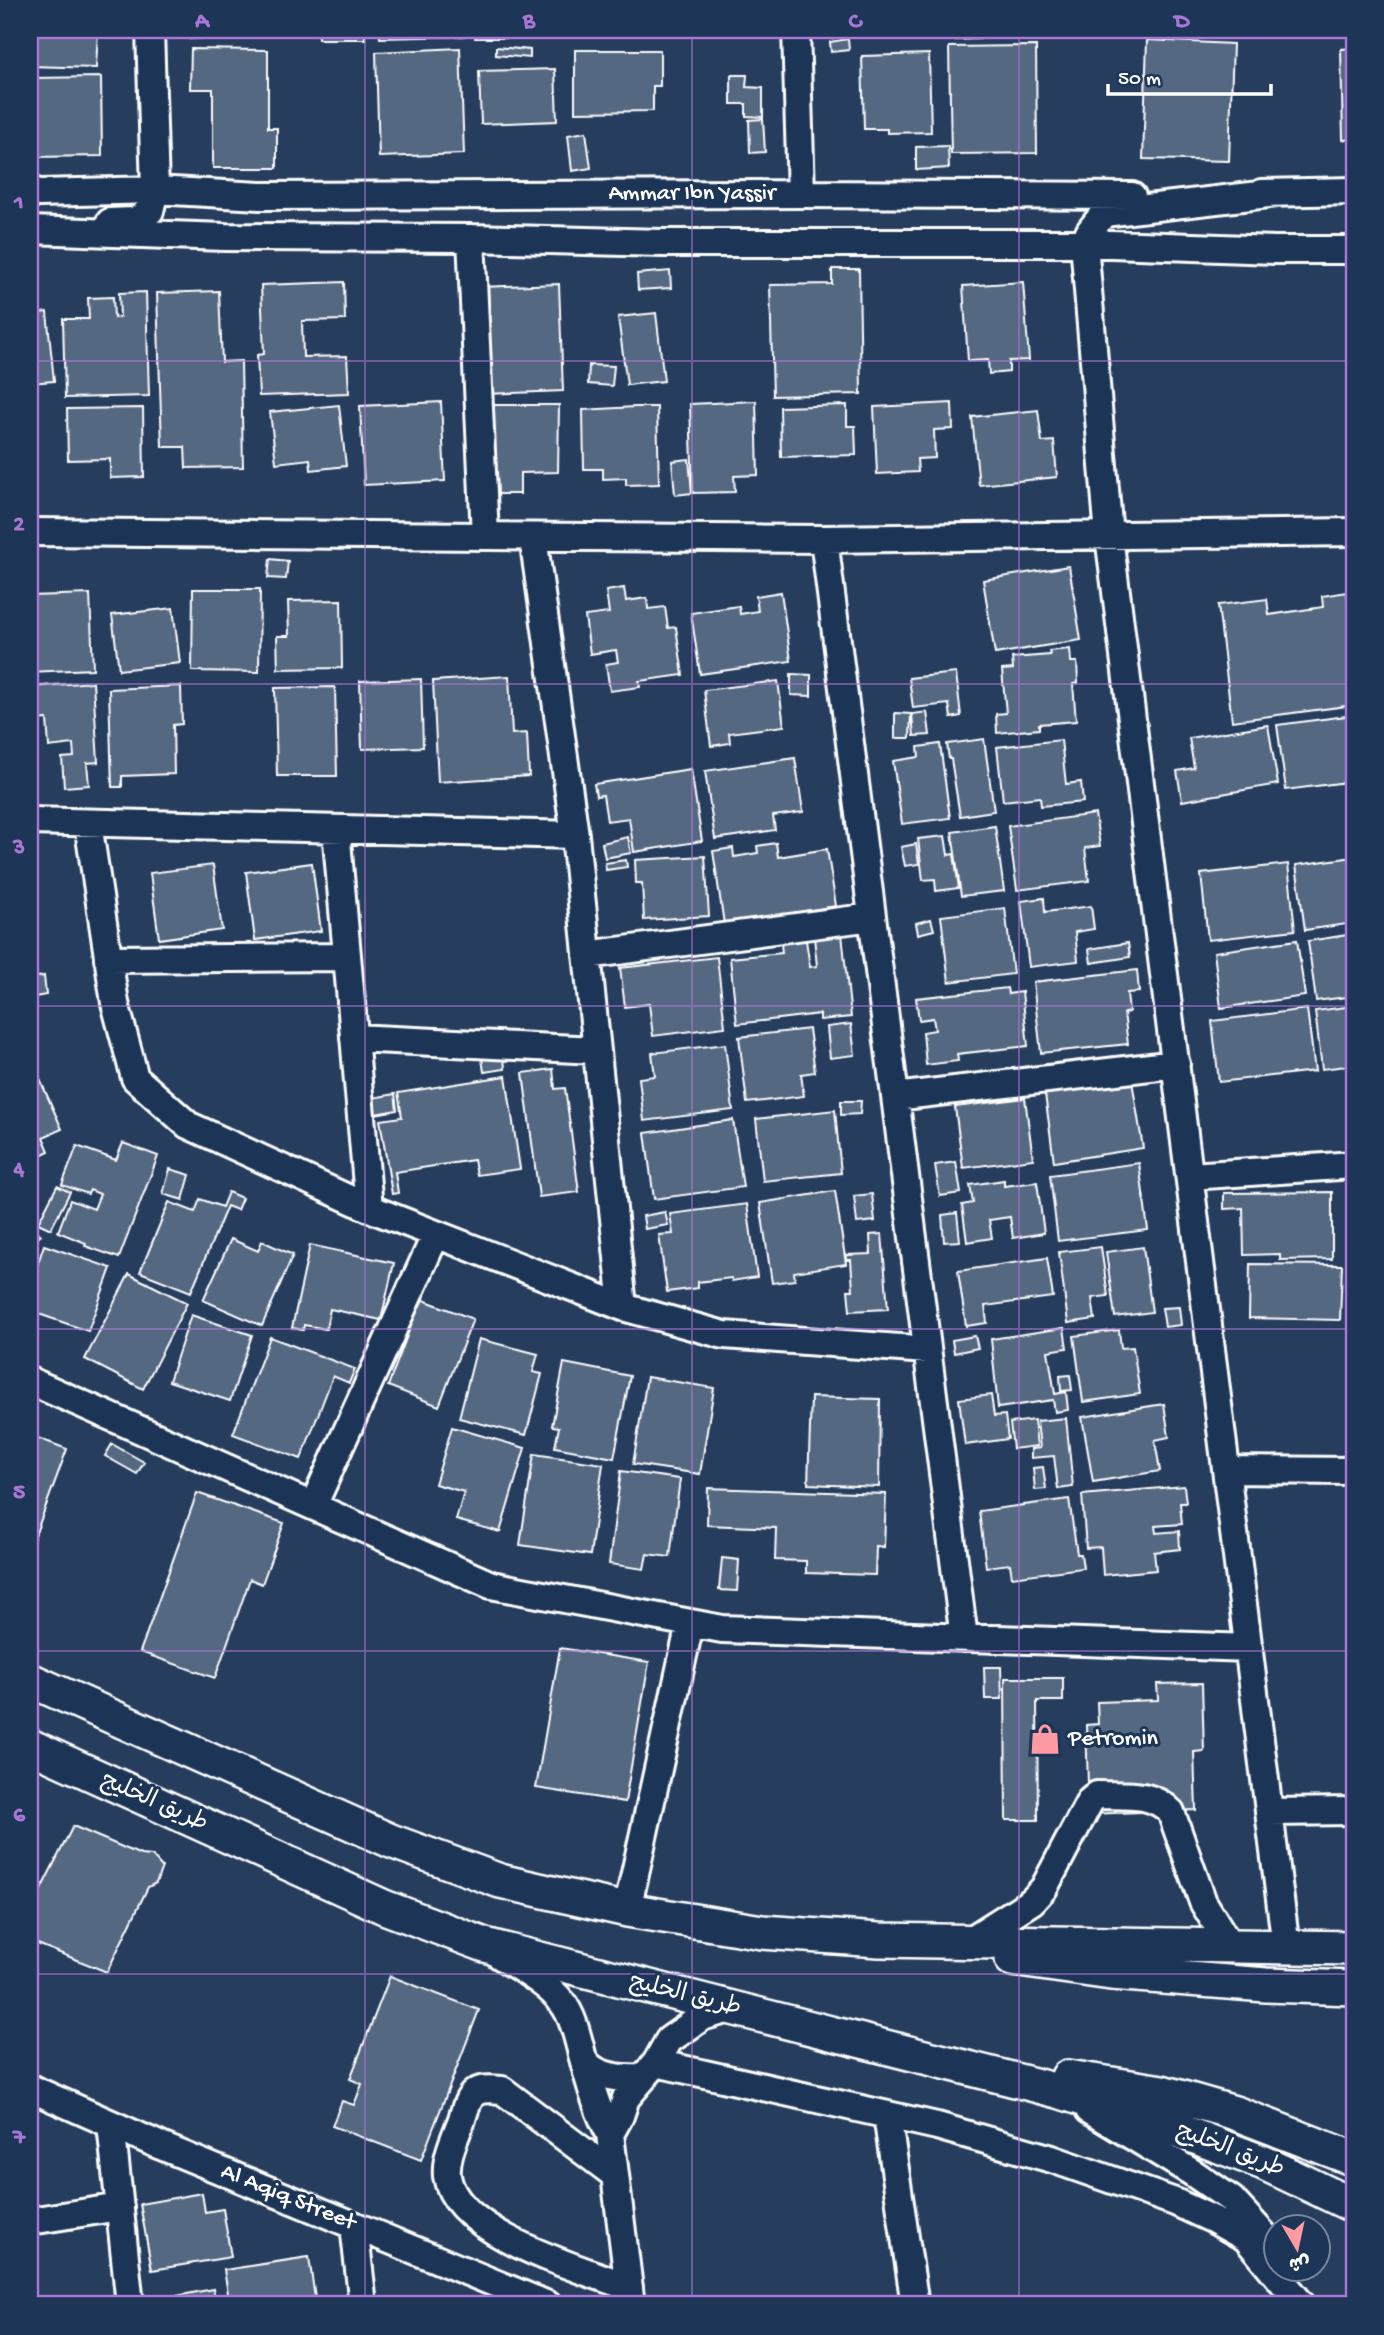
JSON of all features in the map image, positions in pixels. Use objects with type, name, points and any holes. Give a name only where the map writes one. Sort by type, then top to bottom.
[{"type":"main road","points":[[30,1680],[391,1841],[500,1881],[626,1910],[762,1933],[878,1940],[1354,1948]]},
{"type":"main road","name":"طريق الخليج","points":[[30,1746],[384,1907],[485,1945],[1058,2091],[1167,2126],[1264,2163],[1354,2206]]},
{"type":"main road","points":[[878,1940],[1111,1973],[1266,1985],[1354,1988]]},
{"type":"main road","points":[[896,2049],[1162,2092],[1235,2113],[1354,2159]]},
{"type":"street","points":[[30,229],[135,221],[150,211],[155,190],[150,30]]},
{"type":"street","points":[[796,30],[801,194]]},
{"type":"street","name":"Ammar Ibn Yassir","points":[[30,190],[39,193],[155,190],[260,195],[1106,196],[1354,191]]},
{"type":"street","points":[[1277,193],[1104,213],[1084,243],[1109,536],[1286,1947]]},
{"type":"street","name":"Ammar Ibn Yassir","points":[[30,229],[225,237],[471,238],[663,243],[1084,243],[1354,250]]},
{"type":"street","points":[[471,238],[485,536]]},
{"type":"street","points":[[30,532],[824,539],[1354,532]]},
{"type":"street","points":[[533,537],[575,835],[623,1307]]},
{"type":"street","points":[[824,539],[964,1638]]},
{"type":"street","points":[[30,821],[575,835]]},
{"type":"street","points":[[88,823],[115,1003],[135,1078],[188,1125],[369,1208],[623,1307],[724,1335],[927,1350]]},
{"type":"street","points":[[336,829],[369,1208]]},
{"type":"street","points":[[587,955],[872,917]]},
{"type":"street","points":[[108,958],[347,957]]},
{"type":"street","points":[[354,1038],[596,1051]]},
{"type":"street","points":[[895,1097],[1176,1065]]},
{"type":"street","points":[[1190,1176],[1354,1164]]},
{"type":"street","points":[[313,1506],[436,1234]]},
{"type":"street","points":[[30,1381],[491,1585],[722,1629],[1249,1648]]},
{"type":"street","points":[[1227,1470],[1354,1471]]},
{"type":"street","points":[[626,1910],[690,1624]]},
{"type":"street","points":[[969,1941],[1032,1901],[1044,1888],[1090,1801],[1097,1795],[1149,1797],[1161,1801],[1171,1812],[1203,1902],[1230,1946]]},
{"type":"street","points":[[1269,1812],[1354,1811]]},
{"type":"street","points":[[485,1945],[536,1978],[564,2004],[575,2028],[600,2114],[610,2134],[630,2296]]},
{"type":"street","points":[[610,2134],[620,2116],[625,2098],[669,2040],[702,2017],[733,2008]]},
{"type":"street","points":[[584,2060],[589,2068],[621,2079],[648,2071],[887,2115],[937,2126],[1052,2159],[1175,2202],[1245,2238],[1303,2305]]},
{"type":"street","name":"Al Aqiq Street","points":[[30,2088],[548,2305]]},
{"type":"street","points":[[615,2175],[502,2090],[482,2088],[469,2097],[446,2166],[454,2195],[483,2224],[521,2247],[630,2296]]},
{"type":"street","points":[[1058,2091],[1194,2173],[1222,2193],[1262,2232]]},
{"type":"street","points":[[887,2115],[915,2305]]},
{"type":"street","points":[[111,2124],[130,2305]]},
{"type":"street","points":[[30,2221],[120,2207]]},
{"type":"street","points":[[354,2225],[363,2305]]},
{"type":"street","points":[[1298,2282],[1311,2305]]},
{"type":"building","points":[[30,30],[98,30],[96,68],[30,66]]},
{"type":"building","points":[[188,30],[266,30],[266,34],[189,39]]},
{"type":"building","points":[[318,30],[365,30],[365,39],[318,39]]},
{"type":"building","points":[[379,30],[464,30],[464,36],[380,38]]},
{"type":"building","points":[[475,30],[561,30],[561,38],[475,38]]},
{"type":"building","points":[[951,30],[1038,30],[1038,34],[952,40]]},
{"type":"building","points":[[1051,30],[1138,30],[1138,34],[1051,37]]},
{"type":"building","points":[[848,39],[849,50],[831,52],[830,42]]},
{"type":"building","points":[[1147,40],[1233,44],[1229,161],[1143,159]]},
{"type":"building","points":[[1036,46],[1037,153],[951,154],[949,47]]},
{"type":"building","points":[[496,47],[530,50],[530,58],[496,55]]},
{"type":"building","points":[[460,48],[464,154],[379,157],[376,52]]},
{"type":"building","points":[[1354,48],[1354,139],[1343,140],[1341,49]]},
{"type":"building","points":[[191,49],[268,50],[268,128],[277,128],[277,168],[213,168],[213,89],[190,89]]},
{"type":"building","points":[[575,50],[660,50],[660,86],[653,86],[653,111],[575,112]]},
{"type":"building","points":[[929,54],[931,132],[887,133],[887,129],[864,129],[862,56]]},
{"type":"building","points":[[555,69],[557,121],[481,124],[479,71]]},
{"type":"building","points":[[731,75],[747,75],[746,87],[763,88],[763,117],[746,116],[746,104],[731,104]]},
{"type":"building","points":[[101,77],[102,156],[30,157],[30,78]]},
{"type":"building","points":[[763,119],[765,152],[750,153],[749,120]]},
{"type":"building","points":[[586,132],[591,168],[572,171],[568,135]]},
{"type":"building","points":[[948,146],[949,168],[916,170],[916,147]]},
{"type":"building","points":[[832,269],[859,269],[861,394],[773,396],[770,285],[832,284]]},
{"type":"building","points":[[670,271],[671,288],[638,290],[637,274]]},
{"type":"building","points":[[344,282],[345,320],[302,321],[303,357],[347,356],[349,393],[259,396],[257,355],[264,354],[261,285]]},
{"type":"building","points":[[1023,282],[1029,360],[1009,361],[1009,372],[989,374],[988,360],[968,361],[963,286]]},
{"type":"building","points":[[559,284],[563,391],[485,394],[481,287]]},
{"type":"building","points":[[219,291],[222,362],[241,361],[243,467],[186,468],[185,447],[162,447],[157,293]]},
{"type":"building","points":[[146,292],[149,396],[65,398],[63,319],[89,319],[88,298],[113,297],[114,318],[120,317],[119,293]]},
{"type":"building","points":[[47,312],[54,381],[30,383],[30,314]]},
{"type":"building","points":[[656,313],[664,381],[627,385],[618,317]]},
{"type":"building","points":[[589,365],[614,366],[612,386],[588,384]]},
{"type":"building","points":[[756,401],[758,475],[734,476],[735,492],[693,493],[690,404]]},
{"type":"building","points":[[441,402],[445,481],[364,485],[360,406]]},
{"type":"building","points":[[952,403],[953,429],[934,430],[935,458],[917,459],[918,472],[877,474],[874,407]]},
{"type":"building","points":[[339,405],[346,466],[311,470],[310,459],[276,463],[270,412]]},
{"type":"building","points":[[493,405],[559,405],[558,472],[520,473],[520,494],[493,494]]},
{"type":"building","points":[[847,405],[847,426],[855,426],[856,455],[781,457],[780,407]]},
{"type":"building","points":[[657,407],[659,484],[626,485],[626,478],[603,479],[603,469],[584,469],[583,410]]},
{"type":"building","points":[[143,408],[144,477],[110,478],[110,459],[68,460],[67,409]]},
{"type":"building","points":[[1038,410],[1042,442],[1054,441],[1057,477],[979,485],[972,417]]},
{"type":"building","points":[[689,459],[692,493],[675,495],[672,461]]},
{"type":"building","points":[[270,559],[288,561],[286,579],[268,578]]},
{"type":"building","points":[[1069,566],[1081,640],[995,654],[983,580]]},
{"type":"building","points":[[624,588],[626,601],[647,598],[648,609],[665,607],[668,628],[676,627],[683,675],[639,681],[640,687],[610,691],[606,664],[618,662],[616,650],[590,654],[585,616],[609,613],[606,591]]},
{"type":"building","points":[[193,589],[260,589],[259,672],[192,671]]},
{"type":"building","points":[[781,592],[791,661],[700,674],[691,613],[739,606],[740,614],[758,611],[756,596]]},
{"type":"building","points":[[1347,592],[1354,652],[1354,705],[1232,721],[1218,605],[1267,599],[1269,615],[1323,607],[1322,596]]},
{"type":"building","points":[[90,594],[93,669],[30,672],[30,596]]},
{"type":"building","points":[[341,600],[342,668],[278,669],[277,636],[289,636],[288,601]]},
{"type":"building","points":[[173,608],[180,663],[119,670],[112,615]]},
{"type":"building","points":[[1070,649],[1071,662],[1077,662],[1078,683],[1073,684],[1076,721],[1039,724],[1039,729],[997,733],[996,714],[1006,713],[1002,670],[1013,669],[1012,658],[1050,655],[1049,651]]},
{"type":"building","points":[[956,673],[961,716],[951,718],[949,704],[913,708],[909,678]]},
{"type":"building","points":[[791,674],[811,675],[811,696],[791,695]]},
{"type":"building","points":[[509,676],[512,734],[527,733],[529,776],[438,782],[433,681]]},
{"type":"building","points":[[421,679],[423,747],[362,749],[360,681]]},
{"type":"building","points":[[778,681],[784,726],[729,733],[730,743],[711,746],[704,690]]},
{"type":"building","points":[[93,682],[98,762],[87,763],[89,785],[64,787],[62,758],[74,757],[73,744],[49,747],[47,719],[32,720],[30,687]]},
{"type":"building","points":[[181,686],[182,724],[173,725],[174,774],[122,776],[122,787],[112,787],[109,689]]},
{"type":"building","points":[[335,687],[337,776],[277,776],[275,688]]},
{"type":"building","points":[[927,712],[930,735],[914,736],[912,714]]},
{"type":"building","points":[[895,713],[911,714],[910,738],[895,738]]},
{"type":"building","points":[[1354,715],[1354,781],[1286,790],[1277,725]]},
{"type":"building","points":[[1268,725],[1278,784],[1182,801],[1177,771],[1194,768],[1189,738]]},
{"type":"building","points":[[984,739],[994,811],[960,816],[947,744]]},
{"type":"building","points":[[1061,740],[1066,784],[1081,782],[1083,802],[1041,806],[1040,797],[1003,801],[997,747]]},
{"type":"building","points":[[940,744],[950,818],[902,824],[893,761],[919,757],[918,747]]},
{"type":"building","points":[[795,758],[803,812],[773,816],[775,830],[715,839],[705,771]]},
{"type":"building","points":[[691,769],[702,841],[634,852],[629,818],[607,821],[603,795],[596,796],[594,784]]},
{"type":"building","points":[[1095,814],[1100,846],[1085,848],[1089,881],[1017,890],[1008,826]]},
{"type":"building","points":[[995,826],[1004,891],[961,896],[952,832]]},
{"type":"building","points":[[945,836],[948,855],[954,854],[959,888],[936,891],[935,879],[923,880],[918,839]]},
{"type":"building","points":[[628,837],[631,853],[605,858],[602,843]]},
{"type":"building","points":[[776,843],[778,857],[827,849],[836,906],[724,924],[713,851],[733,848],[734,857],[758,853],[757,846]]},
{"type":"building","points":[[916,844],[919,864],[905,866],[901,847]]},
{"type":"building","points":[[705,856],[709,916],[644,920],[642,883],[636,883],[635,860]]},
{"type":"building","points":[[1354,857],[1354,923],[1305,930],[1296,865]]},
{"type":"building","points":[[626,860],[627,867],[606,870],[605,863]]},
{"type":"building","points":[[312,863],[321,931],[255,940],[246,872]]},
{"type":"building","points":[[1288,864],[1295,930],[1208,940],[1201,874]]},
{"type":"building","points":[[213,865],[222,930],[159,939],[150,873]]},
{"type":"building","points":[[1044,898],[1045,912],[1091,906],[1094,929],[1075,932],[1078,961],[1029,967],[1021,901]]},
{"type":"building","points":[[1005,908],[1013,974],[949,982],[941,916]]},
{"type":"building","points":[[931,919],[934,930],[918,934],[916,923]]},
{"type":"building","points":[[842,934],[851,1017],[820,1020],[820,1014],[737,1024],[730,958],[782,953],[781,943],[806,940],[810,967],[817,966],[814,937]]},
{"type":"building","points":[[1354,934],[1354,996],[1316,1001],[1308,941]]},
{"type":"building","points":[[1297,940],[1305,996],[1221,1008],[1214,952]]},
{"type":"building","points":[[1128,943],[1130,957],[1091,963],[1089,949]]},
{"type":"building","points":[[717,957],[725,1027],[653,1036],[649,1004],[625,1007],[620,968]]},
{"type":"building","points":[[1137,970],[1139,992],[1127,993],[1129,1012],[1124,1013],[1128,1044],[1041,1053],[1033,982]]},
{"type":"building","points":[[44,976],[46,995],[30,998],[30,978]]},
{"type":"building","points":[[1007,988],[1008,994],[1022,992],[1028,1046],[957,1054],[958,1061],[926,1065],[923,1032],[935,1030],[933,1018],[919,1020],[916,998]]},
{"type":"building","points":[[1354,1006],[1354,1065],[1322,1069],[1315,1011]]},
{"type":"building","points":[[1307,1009],[1315,1071],[1219,1082],[1212,1021]]},
{"type":"building","points":[[851,1024],[855,1055],[830,1058],[827,1027]]},
{"type":"building","points":[[809,1029],[815,1072],[801,1074],[804,1096],[747,1103],[739,1037]]},
{"type":"building","points":[[725,1044],[733,1110],[644,1121],[639,1078],[655,1076],[652,1053]]},
{"type":"building","points":[[504,1057],[505,1069],[484,1072],[482,1059]]},
{"type":"building","points":[[553,1069],[555,1089],[565,1088],[579,1192],[539,1197],[523,1073]]},
{"type":"building","points":[[38,1075],[62,1129],[43,1137],[49,1151],[30,1160],[30,1079]]},
{"type":"building","points":[[506,1076],[520,1169],[477,1175],[474,1160],[395,1172],[398,1193],[392,1194],[380,1120],[402,1117],[398,1093]]},
{"type":"building","points":[[1132,1081],[1143,1148],[1054,1162],[1045,1094]]},
{"type":"building","points":[[395,1094],[397,1110],[375,1114],[372,1098]]},
{"type":"building","points":[[1025,1098],[1033,1159],[963,1168],[955,1107]]},
{"type":"building","points":[[841,1101],[861,1101],[860,1114],[841,1115]]},
{"type":"building","points":[[835,1110],[841,1173],[763,1181],[756,1119]]},
{"type":"building","points":[[733,1120],[743,1187],[654,1199],[645,1133]]},
{"type":"building","points":[[123,1143],[158,1156],[119,1258],[85,1246],[86,1243],[58,1232],[70,1200],[94,1209],[100,1194],[90,1190],[88,1194],[62,1185],[77,1146],[116,1160]]},
{"type":"building","points":[[956,1162],[961,1193],[940,1196],[935,1165]]},
{"type":"building","points":[[1139,1163],[1148,1230],[1058,1241],[1050,1175]]},
{"type":"building","points":[[170,1169],[190,1175],[183,1200],[163,1194]]},
{"type":"building","points":[[1004,1180],[1004,1186],[1037,1182],[1044,1233],[1013,1238],[1010,1217],[989,1220],[992,1238],[967,1242],[962,1205],[973,1203],[970,1185]]},
{"type":"building","points":[[57,1186],[70,1192],[51,1229],[38,1223]]},
{"type":"building","points":[[835,1191],[846,1264],[794,1272],[795,1280],[772,1283],[760,1203]]},
{"type":"building","points":[[228,1192],[242,1198],[237,1210],[227,1206],[191,1292],[140,1272],[169,1202],[195,1212],[200,1199],[222,1207]]},
{"type":"building","points":[[1332,1192],[1332,1259],[1280,1260],[1280,1254],[1244,1255],[1243,1208],[1224,1209],[1224,1193]]},
{"type":"building","points":[[872,1194],[875,1221],[857,1223],[854,1196]]},
{"type":"building","points":[[747,1204],[757,1277],[698,1282],[698,1288],[667,1292],[659,1235],[673,1234],[670,1214]]},
{"type":"building","points":[[665,1212],[668,1225],[645,1229],[643,1216]]},
{"type":"building","points":[[957,1213],[960,1241],[944,1242],[942,1215]]},
{"type":"building","points":[[30,1224],[41,1235],[30,1246]]},
{"type":"building","points":[[882,1234],[888,1309],[850,1311],[848,1290],[853,1290],[851,1260],[847,1260],[846,1255],[871,1254],[870,1235]]},
{"type":"building","points":[[231,1239],[258,1251],[262,1241],[293,1255],[262,1326],[203,1300]]},
{"type":"building","points":[[44,1245],[111,1268],[88,1331],[30,1311],[30,1287]]},
{"type":"building","points":[[310,1245],[394,1263],[381,1320],[330,1309],[326,1329],[304,1325],[303,1330],[292,1328]]},
{"type":"building","points":[[1101,1247],[1108,1296],[1092,1298],[1095,1319],[1068,1323],[1059,1252]]},
{"type":"building","points":[[1143,1247],[1152,1312],[1115,1317],[1106,1252]]},
{"type":"building","points":[[1047,1258],[1053,1297],[985,1306],[987,1323],[966,1326],[958,1271]]},
{"type":"building","points":[[1250,1264],[1342,1265],[1340,1320],[1249,1318]]},
{"type":"building","points":[[129,1274],[187,1303],[143,1389],[85,1359]]},
{"type":"building","points":[[421,1299],[473,1319],[439,1406],[388,1386]]},
{"type":"building","points":[[1179,1307],[1181,1325],[1165,1327],[1162,1308]]},
{"type":"building","points":[[191,1315],[252,1335],[230,1401],[169,1381]]},
{"type":"building","points":[[1064,1328],[1067,1348],[1048,1351],[1055,1394],[1066,1392],[1068,1410],[1055,1412],[1053,1400],[998,1408],[991,1339]]},
{"type":"building","points":[[1119,1330],[1121,1348],[1133,1347],[1140,1394],[1083,1402],[1074,1336]]},
{"type":"building","points":[[975,1336],[978,1348],[954,1353],[952,1340]]},
{"type":"building","points":[[270,1337],[355,1369],[349,1383],[333,1376],[301,1459],[233,1434]]},
{"type":"building","points":[[479,1339],[538,1354],[533,1372],[542,1374],[526,1435],[459,1418]]},
{"type":"building","points":[[564,1363],[630,1376],[614,1458],[555,1447],[559,1427],[552,1426]]},
{"type":"building","points":[[1070,1375],[1072,1390],[1061,1391],[1060,1376]]},
{"type":"building","points":[[647,1377],[714,1388],[700,1474],[633,1464]]},
{"type":"building","points":[[991,1395],[994,1416],[1005,1415],[1008,1439],[965,1445],[959,1399]]},
{"type":"building","points":[[811,1397],[880,1399],[879,1487],[808,1484]]},
{"type":"building","points":[[1164,1404],[1169,1437],[1155,1440],[1160,1471],[1093,1482],[1082,1417]]},
{"type":"building","points":[[1066,1418],[1073,1487],[1058,1489],[1054,1456],[1031,1458],[1031,1449],[1040,1448],[1037,1421]]},
{"type":"building","points":[[1034,1420],[1037,1446],[1013,1449],[1010,1423]]},
{"type":"building","points":[[452,1427],[525,1448],[500,1532],[456,1520],[464,1492],[435,1484]]},
{"type":"building","points":[[30,1435],[67,1449],[30,1549]]},
{"type":"building","points":[[112,1444],[144,1462],[137,1474],[105,1456]]},
{"type":"building","points":[[534,1454],[603,1464],[590,1555],[520,1545]]},
{"type":"building","points":[[1043,1467],[1046,1489],[1035,1490],[1033,1468]]},
{"type":"building","points":[[621,1471],[680,1479],[670,1557],[647,1554],[644,1569],[609,1564]]},
{"type":"building","points":[[1184,1486],[1186,1503],[1180,1503],[1182,1524],[1155,1526],[1156,1533],[1179,1531],[1180,1549],[1154,1552],[1156,1570],[1103,1575],[1101,1547],[1086,1548],[1082,1495]]},
{"type":"building","points":[[708,1488],[886,1494],[884,1547],[876,1546],[875,1575],[806,1573],[806,1561],[775,1560],[776,1528],[707,1525]]},
{"type":"building","points":[[197,1493],[284,1523],[262,1584],[250,1579],[215,1678],[140,1652]]},
{"type":"building","points":[[1069,1499],[1077,1554],[1081,1554],[1083,1568],[1012,1577],[1010,1564],[986,1567],[979,1511]]},
{"type":"building","points":[[722,1558],[739,1560],[737,1591],[719,1590]]},
{"type":"building","points":[[560,1648],[649,1662],[625,1802],[536,1788]]},
{"type":"building","points":[[984,1667],[1001,1667],[1002,1699],[985,1699]]},
{"type":"building","points":[[1005,1678],[1063,1678],[1063,1701],[1037,1701],[1038,1820],[1006,1820]]},
{"type":"building","points":[[1202,1683],[1204,1751],[1194,1752],[1196,1810],[1089,1814],[1086,1725],[1098,1724],[1097,1702],[1158,1700],[1157,1684]]},
{"type":"building","points":[[73,1826],[141,1855],[152,1856],[162,1867],[156,1883],[148,1887],[107,1972],[30,1941],[30,1911]]},
{"type":"building","points":[[390,1976],[479,2010],[421,2160],[332,2126],[342,2101],[354,2105],[362,2084],[350,2079]]},
{"type":"building","points":[[202,2193],[205,2212],[223,2209],[231,2257],[152,2270],[140,2204]]},
{"type":"building","points":[[309,2257],[316,2305],[230,2305],[224,2270]]},
{"type":"building","points":[[213,2289],[216,2305],[140,2305],[140,2303]]},
{"type":"place","name":"Petromin","points":[[1045,1739]]}]
